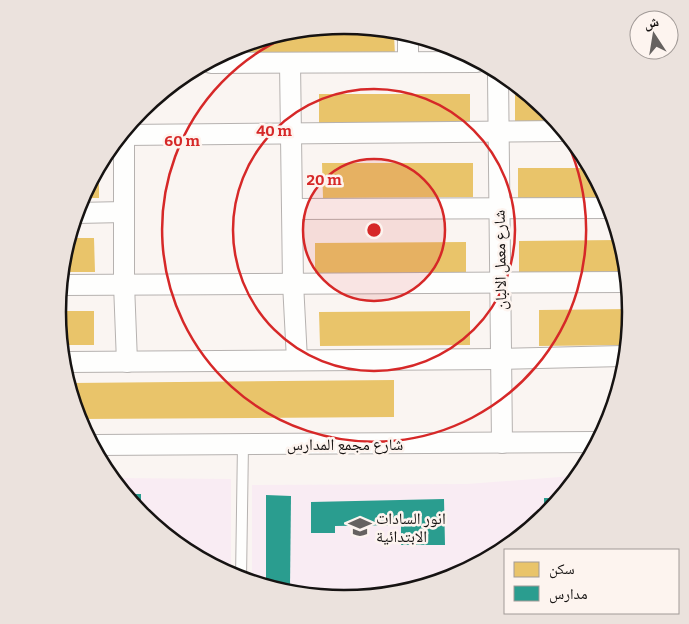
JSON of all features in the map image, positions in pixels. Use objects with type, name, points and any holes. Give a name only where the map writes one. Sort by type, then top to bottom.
[{"type":"street","points":[[408,41],[408,62]]},
{"type":"street","points":[[219,63],[468,62]]},
{"type":"street","points":[[290,63],[293,283],[297,360]]},
{"type":"street","name":"شارع معمل الالبان","points":[[498,80],[502,443]]},
{"type":"street","points":[[130,135],[556,131]]},
{"type":"street","points":[[124,143],[124,284],[127,362]]},
{"type":"street","points":[[292,210],[603,208]]},
{"type":"street","points":[[85,213],[124,212]]},
{"type":"street","points":[[68,285],[621,282]]},
{"type":"street","points":[[71,362],[619,356]]},
{"type":"street","name":"شارع مجمع المدارس","points":[[101,445],[590,442]]},
{"type":"lane","points":[[241,570],[243,444]]},
{"type":"shaded area","name":"انور السادات الابتدائية","points":[[569,476],[541,509],[514,533],[468,562],[417,581],[363,590],[326,590],[290,585],[252,574],[252,485],[467,484]]},
{"type":"shaded area","points":[[122,478],[231,479],[231,566],[205,553],[175,533],[148,509]]},
{"type":"building: سكن","points":[[326,34],[363,34],[394,38],[395,55],[236,56],[272,43]]},
{"type":"building: سكن","points":[[319,94],[470,94],[470,128],[319,129]]},
{"type":"building: سكن","points":[[515,95],[519,95],[554,129],[515,129]]},
{"type":"building: سكن","points":[[322,163],[473,163],[473,197],[323,198]]},
{"type":"building: سكن","points":[[518,168],[582,168],[600,202],[518,203]]},
{"type":"building: سكن","points":[[99,182],[99,198],[91,198]]},
{"type":"building: سكن","points":[[77,238],[94,238],[95,272],[70,272]]},
{"type":"building: سكن","points":[[613,240],[620,274],[519,275],[519,241]]},
{"type":"building: سكن","points":[[466,242],[466,276],[315,277],[315,243]]},
{"type":"building: سكن","points":[[623,309],[620,345],[539,346],[539,310]]},
{"type":"building: سكن","points":[[66,311],[94,311],[94,345],[69,345]]},
{"type":"building: سكن","points":[[470,311],[470,345],[320,346],[319,312]]},
{"type":"building: سكن","points":[[394,380],[394,417],[87,419],[76,383]]},
{"type":"building: مدارس","points":[[134,494],[141,494],[141,501]]},
{"type":"building: مدارس","points":[[266,495],[291,496],[290,585],[266,579]]},
{"type":"building: مدارس","points":[[544,498],[551,498],[544,506]]},
{"type":"building: مدارس","points":[[444,499],[445,545],[401,545],[401,525],[335,526],[335,533],[311,533],[311,502]]},
{"type":"place","name":"انور السادات الابتدائية","points":[[360,527]]}]
